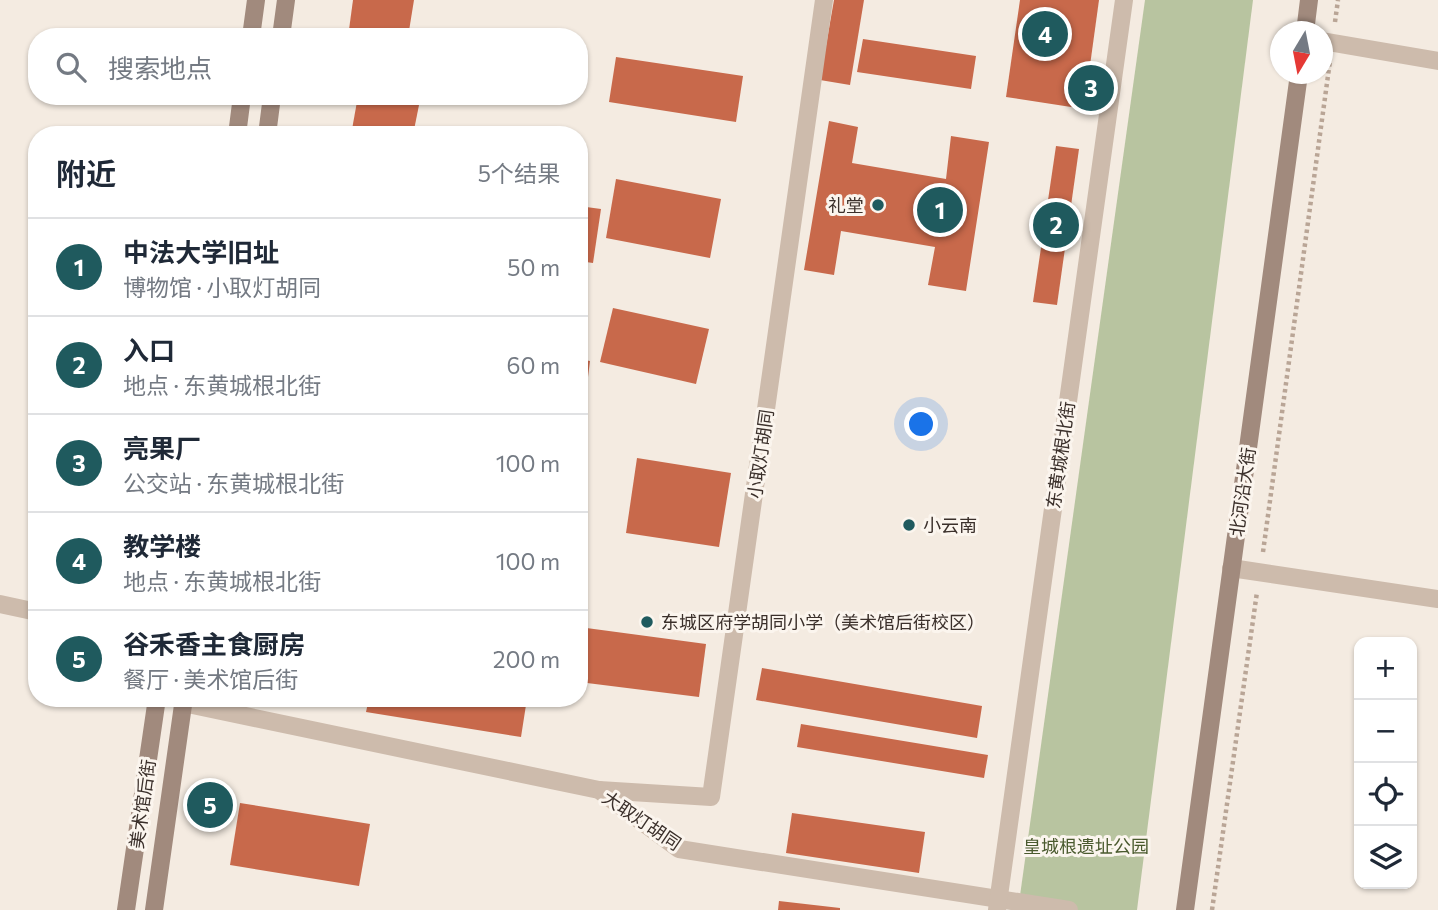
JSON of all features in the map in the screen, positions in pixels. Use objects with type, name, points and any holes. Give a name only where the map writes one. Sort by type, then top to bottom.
[{"type":"main road","points":[[252,28],[256,0]]},
{"type":"main road","points":[[282,28],[286,0]]},
{"type":"main road","points":[[1306,21],[1309,0]]},
{"type":"main road","name":"北河沿大街","points":[[1185,910],[1225,633],[1231,568],[1298,84]]},
{"type":"main road","points":[[238,126],[242,105]]},
{"type":"main road","points":[[268,126],[271,105]]},
{"type":"main road","name":"美术馆后街","points":[[126,910],[156,707]]},
{"type":"main road","name":"美术馆后街","points":[[154,910],[182,707]]},
{"type":"street","name":"小取灯胡同","points":[[599,790],[711,797],[824,0]]},
{"type":"street","name":"东黄城根北街","points":[[998,905],[1124,0]]},
{"type":"street","points":[[1333,43],[1438,61]]},
{"type":"street","points":[[1231,568],[1438,599]]},
{"type":"street","points":[[0,604],[28,610]]},
{"type":"street","name":"大取灯胡同","points":[[215,707],[599,790],[679,849],[998,905],[1069,910]]},
{"type":"path","points":[[1332,21],[1338,0]]},
{"type":"path","points":[[1212,910],[1260,572],[1322,84]]},
{"type":"green space","name":"皇城根遗址公园","points":[[1145,0],[1253,0],[1137,910],[1018,910]]},
{"type":"building","points":[[353,0],[414,0],[409,28],[349,28]]},
{"type":"building","points":[[834,0],[864,0],[850,85],[820,80]]},
{"type":"building","points":[[1020,0],[1099,0],[1084,109],[1006,97]]},
{"type":"building","points":[[863,39],[976,56],[971,89],[857,72]]},
{"type":"building","points":[[616,57],[743,76],[736,122],[609,102]]},
{"type":"building","points":[[356,105],[419,105],[415,126],[353,126]]},
{"type":"building","name":"礼堂","points":[[829,121],[858,127],[852,163],[946,179],[951,136],[989,142],[966,291],[928,285],[935,247],[841,231],[834,275],[804,270]]},
{"type":"building","points":[[1056,146],[1079,149],[1057,305],[1033,302]]},
{"type":"building","points":[[616,179],[721,199],[710,258],[606,238]]},
{"type":"building","points":[[588,207],[601,209],[593,263],[588,262]]},
{"type":"building","points":[[613,308],[709,329],[696,384],[600,362]]},
{"type":"building","points":[[637,458],[731,473],[719,547],[626,533]]},
{"type":"building","points":[[588,628],[706,644],[699,697],[588,683]]},
{"type":"building","points":[[762,668],[982,706],[977,738],[756,700]]},
{"type":"building","points":[[367,707],[526,707],[521,737],[366,712]]},
{"type":"building","points":[[801,724],[988,755],[984,778],[797,747]]},
{"type":"building","points":[[240,803],[370,824],[359,886],[230,865]]},
{"type":"building","points":[[792,813],[925,832],[919,873],[786,853]]},
{"type":"building","points":[[779,901],[840,908],[840,910],[778,910]]},
{"type":"place","name":"教学楼","points":[[1045,34]]},
{"type":"place","name":"亮果厂","points":[[1091,88]]},
{"type":"place","name":"礼堂","points":[[878,205]]},
{"type":"place","name":"中法大学旧址","points":[[940,210]]},
{"type":"place","name":"入口","points":[[1056,225]]},
{"type":"place","name":"小云南","points":[[909,525]]},
{"type":"place","name":"东城区府学胡同小学（美术馆后街校区）","points":[[647,622]]},
{"type":"place","name":"谷禾香主食厨房","points":[[210,805]]}]
